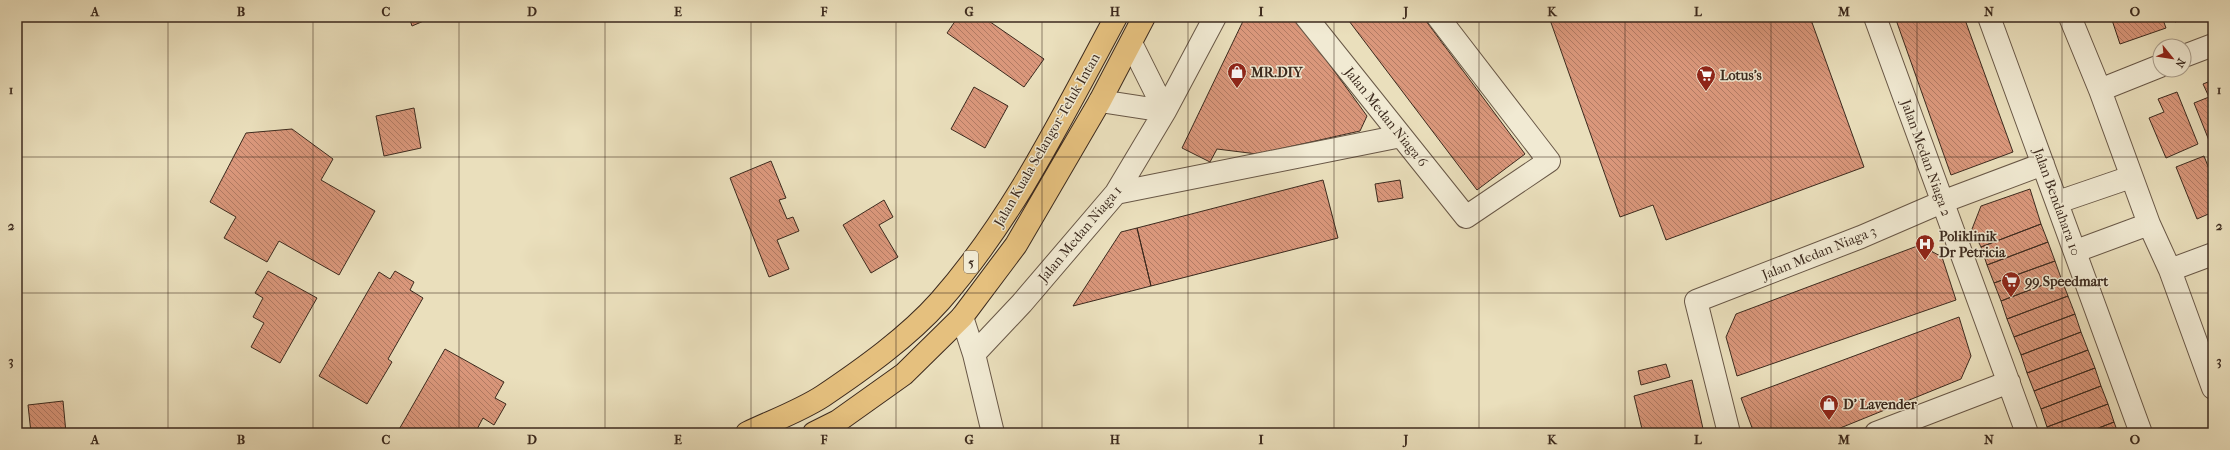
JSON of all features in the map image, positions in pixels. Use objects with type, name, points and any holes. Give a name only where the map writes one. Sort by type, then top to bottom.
[{"type":"highway","name":"Jalan Kuala Selangor-Teluk Intan","points":[[747,433],[822,396],[885,352],[939,302],[995,232],[1045,148],[1116,17]]},
{"type":"highway","name":"Jalan Kuala Selangor-Teluk Intan","points":[[814,433],[838,421],[904,374],[962,317],[1016,245],[1100,101],[1144,17]]},
{"type":"street","name":"Jalan Medan Niaga 1","points":[[974,354],[1022,303],[1116,193],[1165,111],[1215,17]]},
{"type":"street","name":"Jalan Medan Niaga 6","points":[[1306,17],[1466,217],[1550,161],[1438,17]]},
{"type":"street","name":"Jalan Medan Niaga 2","points":[[1875,17],[2027,433]]},
{"type":"street","name":"Jalan Bendahara 10","points":[[1990,17],[2141,433]]},
{"type":"street","points":[[2070,17],[2100,90],[2149,224],[2170,270],[2213,388]]},
{"type":"street","points":[[1131,43],[1165,111]]},
{"type":"street","points":[[2192,53],[2213,45]]},
{"type":"street","points":[[2100,90],[2152,69]]},
{"type":"street","points":[[1100,101],[1165,111]]},
{"type":"street","points":[[1116,193],[1401,136]]},
{"type":"street","name":"Jalan Medan Niaga 3","points":[[1729,433],[1696,302],[1861,237],[1942,202],[2043,164]]},
{"type":"street","points":[[2058,202],[2131,177]]},
{"type":"street","points":[[2076,251],[2149,224]]},
{"type":"street","points":[[2170,270],[2213,254]]},
{"type":"street","points":[[962,317],[974,354],[993,433]]},
{"type":"street","points":[[1876,433],[2009,382]]},
{"type":"building","points":[[409,17],[433,17],[412,26]]},
{"type":"building","points":[[958,17],[983,17],[1044,59],[1024,87],[947,33]]},
{"type":"building","points":[[1245,17],[1295,17],[1367,116],[1360,131],[1257,154],[1217,149],[1210,162],[1182,148]]},
{"type":"building","points":[[1346,17],[1423,17],[1525,154],[1477,190]]},
{"type":"building","name":"Lotus's","points":[[1549,17],[1810,17],[1864,167],[1666,240],[1653,205],[1620,217]]},
{"type":"building","points":[[1895,17],[1964,17],[2013,152],[1951,175]]},
{"type":"building","points":[[2111,17],[2162,17],[2166,28],[2120,44]]},
{"type":"building","points":[[2173,17],[2189,17],[2175,22]]},
{"type":"building","points":[[2213,80],[2213,142],[2210,143],[2194,103],[2209,97],[2203,84]]},
{"type":"building","points":[[974,87],[1008,106],[985,148],[951,129]]},
{"type":"building","points":[[2177,92],[2198,144],[2166,158],[2149,118],[2164,112],[2158,99]]},
{"type":"building","points":[[414,108],[421,148],[384,156],[376,116]]},
{"type":"building","points":[[292,129],[333,159],[321,180],[375,211],[339,275],[279,241],[267,262],[224,238],[236,217],[210,202],[246,133]]},
{"type":"building","points":[[2204,156],[2213,179],[2213,212],[2197,219],[2176,167]]},
{"type":"building","points":[[771,161],[786,198],[779,200],[787,219],[793,217],[799,231],[777,240],[789,269],[769,277],[730,178]]},
{"type":"building","points":[[1323,180],[1338,238],[1151,286],[1137,228]]},
{"type":"building","points":[[1400,180],[1403,198],[1378,202],[1375,184]]},
{"type":"building","points":[[2030,189],[2041,224],[1981,247],[1972,229],[1981,206]]},
{"type":"building","points":[[884,200],[893,217],[879,225],[898,257],[871,273],[843,225]]},
{"type":"building","points":[[2041,224],[2048,242],[1987,265],[1981,247]]},
{"type":"building","points":[[1137,228],[1151,286],[1073,306],[1121,232]]},
{"type":"building","points":[[2048,242],[2055,261],[1994,283],[1987,265]]},
{"type":"building","points":[[1920,245],[1942,257],[1956,300],[1737,376],[1726,337],[1736,314]]},
{"type":"building","points":[[2055,261],[2061,278],[2001,301],[1994,283]]},
{"type":"building","points":[[268,271],[317,298],[280,363],[251,347],[264,323],[253,317],[263,298],[255,293]]},
{"type":"building","points":[[395,271],[414,282],[410,290],[423,298],[388,359],[392,362],[367,404],[319,376],[379,272],[390,279]]},
{"type":"building","points":[[2061,278],[2068,296],[2007,319],[2001,301]]},
{"type":"building","points":[[2068,296],[2075,314],[2014,337],[2007,319]]},
{"type":"building","points":[[2075,314],[2081,332],[2021,355],[2014,337]]},
{"type":"building","points":[[1959,317],[1971,356],[1961,379],[1828,433],[1754,433],[1741,398]]},
{"type":"building","points":[[2081,332],[2088,350],[2027,373],[2021,355]]},
{"type":"building","points":[[445,349],[504,382],[495,398],[506,404],[494,425],[483,418],[475,433],[397,433]]},
{"type":"building","points":[[2088,350],[2095,368],[2034,391],[2027,373]]},
{"type":"building","points":[[1666,364],[1670,377],[1641,385],[1638,371]]},
{"type":"building","points":[[2095,368],[2101,386],[2041,409],[2034,391]]},
{"type":"building","points":[[1692,380],[1704,433],[1643,433],[1634,396]]},
{"type":"building","points":[[2101,386],[2108,404],[2047,427],[2041,409]]},
{"type":"building","points":[[63,401],[66,433],[31,433],[28,405]]},
{"type":"building","points":[[2108,404],[2114,422],[2086,433],[2050,433],[2047,427]]},
{"type":"building","points":[[2114,422],[2118,433],[2086,433]]},
{"type":"place","name":"MR.DIY","points":[[1237,89]]},
{"type":"place","name":"Lotus's","points":[[1706,92]]},
{"type":"place","name":"Poliklinik Dr Petricia","points":[[1925,261]]},
{"type":"place","name":"99 Speedmart","points":[[2011,298]]},
{"type":"place","name":"D’ Lavender","points":[[1829,421]]}]
